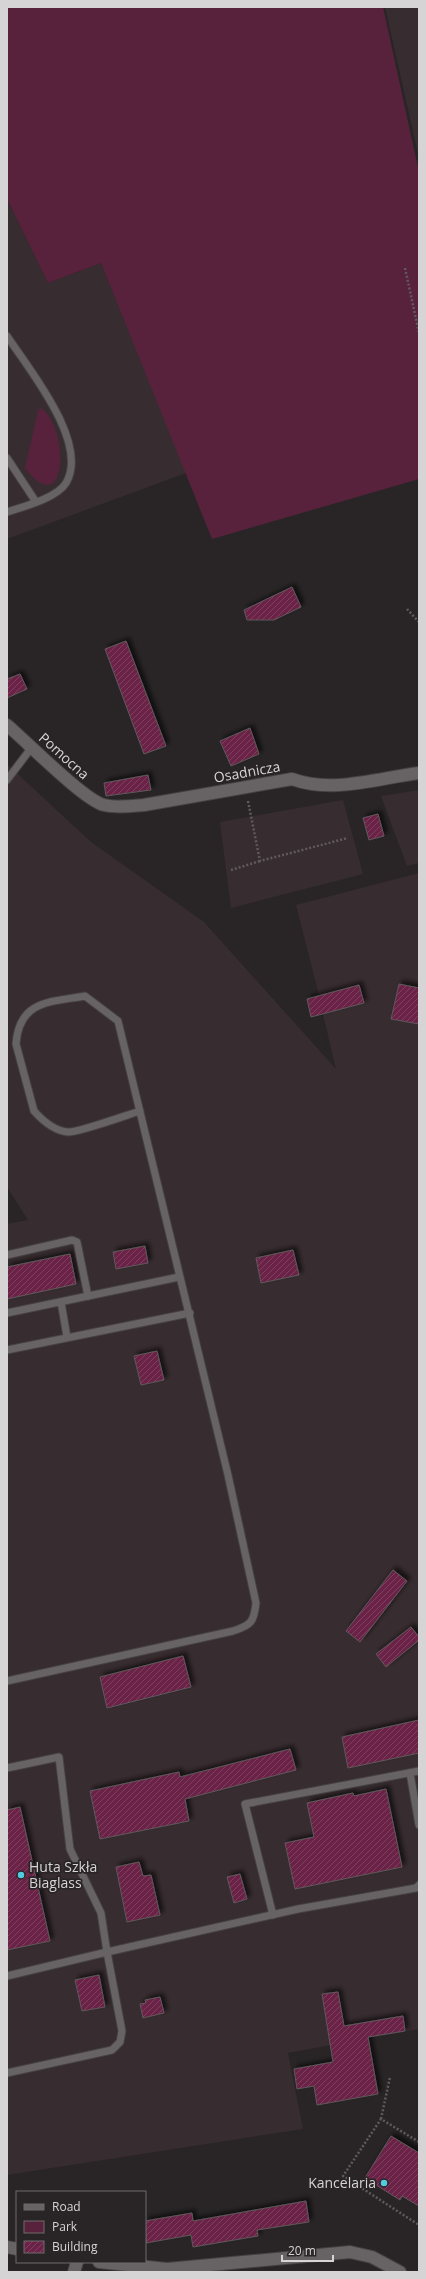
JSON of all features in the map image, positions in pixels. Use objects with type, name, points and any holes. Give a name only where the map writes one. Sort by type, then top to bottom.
[{"type":"street","name":"Pomocna","points":[[7,725],[84,794],[104,805]]},
{"type":"street","name":"Osadnicza","points":[[104,805],[121,807],[144,805],[292,779],[308,785],[325,786],[419,773]]},
{"type":"street","points":[[109,2263],[167,2269],[350,2252],[372,2257],[400,2272]]},
{"type":"lane","points":[[7,336],[58,415],[70,447],[70,472],[66,484],[56,493],[7,512]]},
{"type":"lane","points":[[7,458],[36,502]]},
{"type":"lane","points":[[7,780],[32,747]]},
{"type":"lane","points":[[7,1681],[234,1631],[246,1627],[254,1618],[256,1603],[190,1313],[179,1277],[140,1111],[118,1021],[102,1007],[85,996],[36,1005],[23,1018],[17,1033],[16,1044],[34,1110],[41,1119],[55,1128],[68,1132],[140,1111]]},
{"type":"lane","points":[[7,1255],[72,1240],[77,1242],[88,1296]]},
{"type":"lane","points":[[7,1313],[179,1277]]},
{"type":"lane","points":[[61,1302],[67,1337]]},
{"type":"lane","points":[[7,1350],[190,1313]]},
{"type":"lane","points":[[7,1768],[59,1757],[70,1849],[101,1913],[122,2031],[120,2042],[112,2050],[7,2073]]},
{"type":"lane","points":[[273,1915],[245,1804],[419,1771]]},
{"type":"lane","points":[[410,1773],[419,1825]]},
{"type":"lane","points":[[7,1976],[273,1915],[416,1888],[419,1886]]},
{"type":"path","points":[[405,268],[419,333]]},
{"type":"path","points":[[407,609],[419,622]]},
{"type":"path","points":[[245,787],[260,861]]},
{"type":"path","points":[[231,870],[348,838]]},
{"type":"path","points":[[390,2077],[381,2119],[343,2176],[419,2224]]},
{"type":"path","points":[[381,2119],[419,2142]]},
{"type":"shaded area","points":[[385,7],[419,7],[419,158]]},
{"type":"shaded area","points":[[7,199],[48,283],[101,263],[186,473],[7,539]]},
{"type":"shaded area","points":[[7,764],[91,842],[204,922],[336,1069],[323,1014],[311,1017],[307,999],[319,995],[296,905],[419,873],[419,2029],[288,2053],[303,2129],[7,2175],[7,1224],[28,1220],[7,1187]]},
{"type":"shaded area","points":[[419,790],[419,863],[407,866],[381,796]]},
{"type":"shaded area","points":[[343,800],[363,874],[231,908],[220,822]]},
{"type":"green space","points":[[7,7],[383,7],[419,172],[419,479],[212,539],[101,263],[48,283],[7,199]]},
{"type":"green space","points":[[41,408],[51,419],[57,435],[60,451],[60,467],[56,479],[49,485],[39,482],[25,468],[38,411]]},
{"type":"building","points":[[292,587],[301,607],[274,620],[247,620],[244,610]]},
{"type":"building","points":[[126,641],[166,746],[144,754],[105,649]]},
{"type":"building","points":[[20,674],[27,689],[7,698],[7,679]]},
{"type":"building","points":[[250,728],[259,754],[231,766],[220,741]]},
{"type":"building","points":[[148,775],[151,790],[106,796],[104,783]]},
{"type":"building","points":[[378,814],[384,836],[369,840],[363,818]]},
{"type":"building","points":[[399,984],[419,988],[419,1024],[391,1019]]},
{"type":"building","points":[[359,985],[364,1003],[311,1017],[307,999]]},
{"type":"building","points":[[145,1246],[148,1263],[116,1269],[113,1252]]},
{"type":"building","points":[[293,1250],[299,1275],[261,1283],[256,1258]]},
{"type":"building","points":[[70,1254],[76,1284],[7,1299],[7,1267]]},
{"type":"building","points":[[157,1351],[164,1380],[141,1385],[134,1356]]},
{"type":"building","points":[[393,1570],[407,1581],[360,1642],[346,1631]]},
{"type":"building","points":[[411,1627],[419,1637],[419,1640],[386,1667],[376,1654]]},
{"type":"building","points":[[183,1656],[191,1687],[107,1708],[100,1677]]},
{"type":"building","points":[[419,1720],[419,1753],[348,1768],[342,1737]]},
{"type":"building","points":[[290,1749],[296,1770],[185,1799],[189,1821],[100,1839],[90,1791],[179,1772],[180,1777]]},
{"type":"building","points":[[386,1789],[402,1867],[295,1889],[285,1843],[314,1837],[307,1803],[353,1793],[354,1796]]},
{"type":"building","name":"Huta Szkła Biaglass","points":[[20,1807],[50,1941],[7,1950],[7,1810]]},
{"type":"building","points":[[139,1862],[143,1876],[151,1875],[160,1915],[127,1922],[116,1867]]},
{"type":"building","points":[[240,1874],[247,1899],[234,1903],[227,1877]]},
{"type":"building","points":[[99,1975],[105,2007],[82,2011],[75,1980]]},
{"type":"building","points":[[338,1992],[344,2026],[403,2016],[405,2031],[368,2037],[378,2094],[317,2105],[314,2086],[297,2089],[294,2069],[333,2062],[322,1994]]},
{"type":"building","points":[[160,1997],[164,2013],[143,2018],[140,2004],[146,2003],[145,2000]]},
{"type":"building","points":[[391,2136],[419,2153],[419,2206],[402,2196],[400,2200],[365,2178]]},
{"type":"building","points":[[306,2201],[309,2222],[257,2230],[258,2236],[193,2247],[191,2235],[146,2243],[146,2221],[192,2213],[193,2221]]},
{"type":"place","name":"Huta Szkła Biaglass","points":[[21,1875]]},
{"type":"place","name":"Kancelaria","points":[[384,2183]]}]
